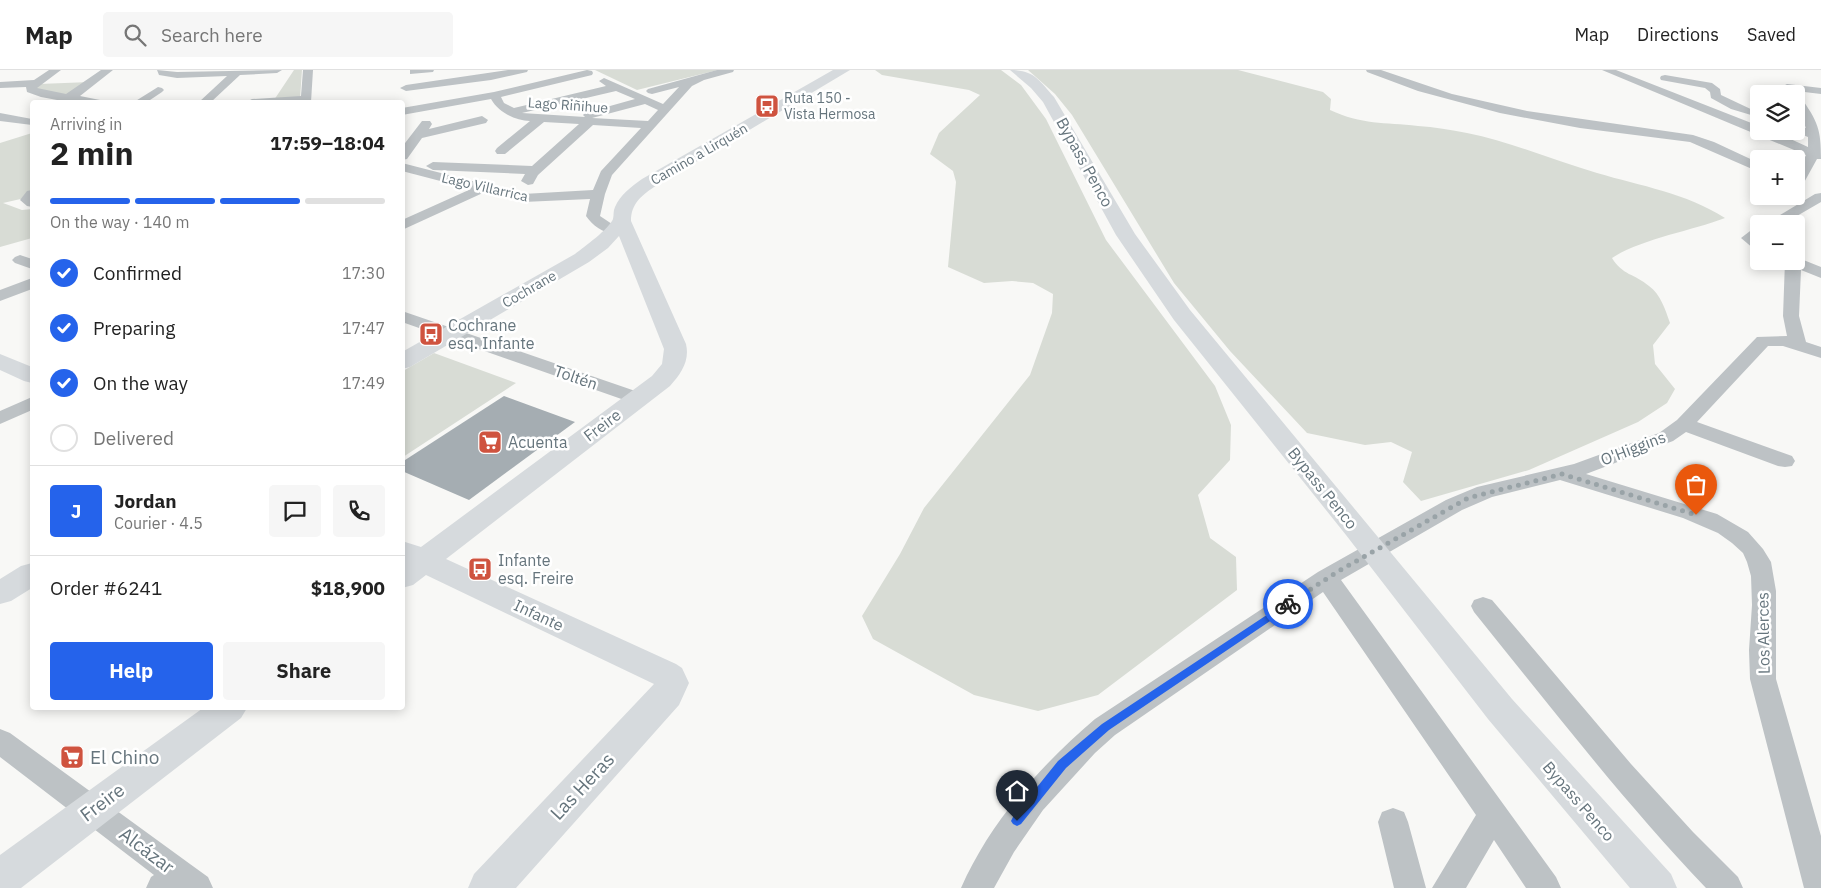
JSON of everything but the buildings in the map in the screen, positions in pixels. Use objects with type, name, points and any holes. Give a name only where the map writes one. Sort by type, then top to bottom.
[{"type":"main road","name":"Camino a Lirquén","points":[[618,225],[624,205],[640,188],[843,70]]},
{"type":"main road","name":"Bypass Penco","points":[[1017,70],[1036,85],[1049,100],[1126,235],[1182,315],[1500,709],[1656,888]]},
{"type":"main road","name":"Cochrane","points":[[405,360],[582,258],[601,244],[618,225]]},
{"type":"main road","name":"Freire","points":[[410,563],[637,398],[666,375],[674,364],[677,350],[673,336],[618,225]]},
{"type":"main road","points":[[0,361],[30,375]]},
{"type":"main road","name":"Infante","points":[[410,563],[664,673],[671,678],[672,682]]},
{"type":"main road","points":[[0,593],[30,575]]},
{"type":"main road","name":"Las Heras","points":[[488,888],[670,691],[672,682]]},
{"type":"main road","name":"Freire","points":[[0,879],[226,710]]},
{"type":"street","points":[[56,70],[31,89],[35,93],[82,100]]},
{"type":"street","points":[[62,100],[68,98],[108,70]]},
{"type":"street","points":[[162,71],[177,76],[277,70]]},
{"type":"street","points":[[306,100],[308,70]]},
{"type":"street","points":[[418,86],[414,71],[429,70]]},
{"type":"street","points":[[406,88],[491,77],[524,70]]},
{"type":"street","points":[[566,120],[729,70]]},
{"type":"street","points":[[1371,70],[1428,91],[1497,109],[1586,125],[1692,139],[1722,149],[1750,163]]},
{"type":"street","points":[[1606,70],[1750,127]]},
{"type":"street","points":[[207,100],[237,72]]},
{"type":"street","points":[[405,111],[494,95],[585,72],[617,87],[649,95],[665,109]]},
{"type":"street","points":[[1665,78],[1708,86],[1716,90],[1715,96]]},
{"type":"street","points":[[618,225],[598,222],[594,219],[598,194],[604,177],[609,169],[688,84],[696,80]]},
{"type":"street","points":[[0,85],[37,83]]},
{"type":"street","points":[[512,112],[617,87]]},
{"type":"street","points":[[280,88],[280,94],[286,100]]},
{"type":"street","points":[[1805,89],[1821,91]]},
{"type":"street","points":[[143,100],[158,90]]},
{"type":"street","name":"Lago Riñihue","points":[[494,95],[497,103],[521,117],[650,125]]},
{"type":"street","points":[[1679,100],[1715,96],[1735,107],[1750,112]]},
{"type":"street","points":[[1805,108],[1821,134],[1818,156],[1810,172],[1805,176]]},
{"type":"street","points":[[5,118],[30,111]]},
{"type":"street","points":[[5,118],[30,122]]},
{"type":"street","points":[[501,151],[540,119]]},
{"type":"street","points":[[418,135],[482,120]]},
{"type":"street","points":[[405,152],[427,122]]},
{"type":"street","points":[[523,198],[530,176],[535,170],[589,122]]},
{"type":"street","points":[[1805,132],[1821,138]]},
{"type":"street","points":[[1715,140],[1750,156]]},
{"type":"street","points":[[1781,140],[1818,156]]},
{"type":"street","points":[[405,167],[422,165],[535,170]]},
{"type":"street","name":"Lago Villarrica","points":[[405,168],[523,198],[598,194]]},
{"type":"street","points":[[1789,215],[1820,198],[1805,187]]},
{"type":"street","points":[[405,225],[483,188]]},
{"type":"street","points":[[1805,266],[1821,273]]},
{"type":"street","points":[[1793,270],[1791,316],[1798,345],[1821,353]]},
{"type":"street","points":[[0,296],[30,284]]},
{"type":"street","name":"Toltén","points":[[405,317],[637,398]]},
{"type":"street","name":"O'Higgins","points":[[977,888],[1007,834],[1026,807],[1047,781],[1078,749],[1105,727],[1332,575],[1468,498],[1562,474],[1654,442],[1671,434],[1684,424],[1760,342],[1772,340],[1798,345]]},
{"type":"street","points":[[0,418],[30,404]]},
{"type":"street","points":[[1684,424],[1785,461]]},
{"type":"street","name":"Los Alerces","points":[[1562,474],[1708,520],[1736,535],[1755,553],[1760,568],[1764,608],[1761,653],[1763,679],[1820,888]]},
{"type":"street","points":[[1332,575],[1544,888]]},
{"type":"street","points":[[1483,606],[1621,773],[1682,842],[1727,888]]},
{"type":"street","name":"Alcázar","points":[[0,741],[92,810],[179,883]]},
{"type":"street","points":[[1448,888],[1493,814]]},
{"type":"street","points":[[1393,822],[1410,888]]},
{"type":"shaded area","points":[[294,70],[302,70],[300,99],[274,100]]},
{"type":"shaded area","points":[[595,70],[718,70],[637,90]]},
{"type":"shaded area","points":[[875,70],[1001,70],[1021,85],[1046,119],[1106,240],[1215,386],[1231,425],[1230,460],[1198,495],[1210,538],[1236,557],[1237,590],[1098,695],[1038,711],[974,695],[873,639],[862,616],[900,554],[924,508],[1030,375],[1052,313],[1053,294],[1033,283],[1012,281],[984,283],[948,267],[956,182],[953,171],[930,154],[939,133],[980,95],[969,90],[882,75]]},
{"type":"shaded area","points":[[1028,70],[1238,70],[1323,92],[1331,99],[1330,110],[1352,118],[1363,121],[1436,128],[1483,137],[1597,173],[1679,196],[1710,209],[1725,218],[1652,240],[1612,258],[1620,268],[1644,282],[1653,290],[1662,303],[1670,323],[1653,345],[1655,364],[1675,389],[1667,403],[1638,422],[1529,470],[1421,501],[1403,482],[1412,452],[1391,442],[1365,445],[1307,433],[1230,351],[1174,283],[1072,115],[1055,94]]},
{"type":"shaded area","points":[[90,82],[70,95],[44,94],[35,87],[39,84]]},
{"type":"shaded area","points":[[30,134],[30,191],[25,198],[3,203],[22,210],[30,209],[30,239],[0,247],[0,143]]},
{"type":"shaded area","points":[[434,353],[516,383],[405,456],[405,370]]},
{"type":"way so far","points":[[1288,604],[1326,578],[1468,498],[1485,492],[1562,474],[1696,515]]},
{"type":"place","name":"Ruta 150 - Vista Hermosa","points":[[767,106]]},
{"type":"place","name":"Cochrane esq. Infante","points":[[431,334]]},
{"type":"place","name":"Acuenta","points":[[490,442]]},
{"type":"place","name":"Infante esq. Freire","points":[[480,569]]},
{"type":"place","name":"El Chino","points":[[72,757]]},
{"type":"route","points":[[1017,821],[1026,807],[1062,764],[1105,727],[1288,604]]}]
